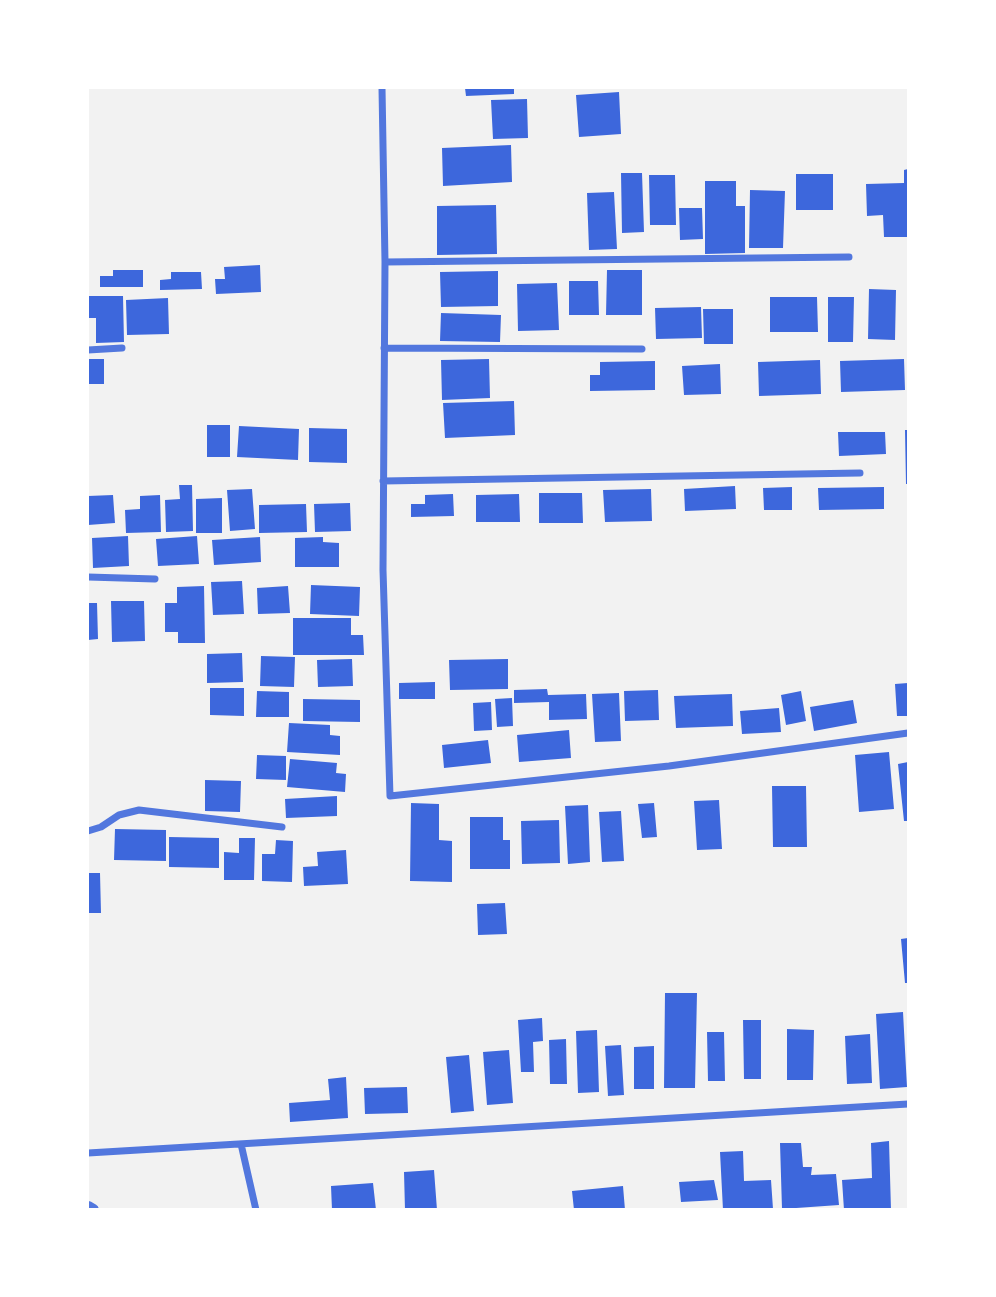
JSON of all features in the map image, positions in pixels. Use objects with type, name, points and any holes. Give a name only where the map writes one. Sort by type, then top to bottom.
[{"type":"street","points":[[382,88],[385,262],[383,570],[390,796],[669,766],[908,733]]},
{"type":"street","points":[[385,262],[849,257]]},
{"type":"street","points":[[88,350],[122,348]]},
{"type":"street","points":[[384,348],[642,349]]},
{"type":"street","points":[[383,481],[860,472]]},
{"type":"street","points":[[88,577],[155,579]]},
{"type":"street","points":[[88,831],[101,827],[119,814],[139,810],[282,827]]},
{"type":"street","points":[[88,1153],[908,1104]]},
{"type":"street","points":[[241,1144],[256,1209]]},
{"type":"street","points":[[88,1207],[93,1209]]},
{"type":"building","points":[[465,88],[514,88],[514,94],[466,96]]},
{"type":"building","points":[[619,92],[621,134],[579,137],[576,95]]},
{"type":"building","points":[[527,99],[528,138],[493,139],[491,100]]},
{"type":"building","points":[[511,145],[512,182],[443,186],[442,148]]},
{"type":"building","points":[[908,169],[908,237],[884,237],[883,215],[867,216],[866,184],[904,183],[904,170]]},
{"type":"building","points":[[621,173],[642,173],[644,232],[622,233]]},
{"type":"building","points":[[796,174],[833,174],[833,210],[796,210]]},
{"type":"building","points":[[649,175],[675,175],[676,225],[650,225]]},
{"type":"building","points":[[705,181],[736,181],[736,206],[745,206],[745,253],[705,254]]},
{"type":"building","points":[[750,190],[785,191],[783,248],[749,248]]},
{"type":"building","points":[[614,192],[617,249],[589,250],[587,193]]},
{"type":"building","points":[[496,205],[497,254],[437,255],[437,206]]},
{"type":"building","points":[[679,208],[702,208],[703,239],[680,240]]},
{"type":"building","points":[[260,265],[261,292],[216,294],[215,279],[225,279],[224,267]]},
{"type":"building","points":[[113,270],[143,270],[143,287],[100,287],[100,276],[113,276]]},
{"type":"building","points":[[607,270],[642,270],[642,315],[606,315]]},
{"type":"building","points":[[498,271],[498,306],[441,307],[440,272]]},
{"type":"building","points":[[171,272],[201,272],[202,289],[160,290],[160,280],[171,279]]},
{"type":"building","points":[[569,281],[598,281],[599,315],[569,315]]},
{"type":"building","points":[[557,283],[559,330],[518,331],[517,284]]},
{"type":"building","points":[[869,289],[896,290],[895,340],[868,339]]},
{"type":"building","points":[[88,296],[123,296],[124,342],[96,343],[96,318],[88,318]]},
{"type":"building","points":[[770,297],[817,297],[818,332],[770,332]]},
{"type":"building","points":[[828,297],[854,297],[853,342],[828,342]]},
{"type":"building","points":[[168,298],[169,334],[127,335],[126,300]]},
{"type":"building","points":[[701,307],[702,338],[656,339],[655,308]]},
{"type":"building","points":[[703,309],[733,309],[733,344],[704,344]]},
{"type":"building","points":[[441,313],[501,315],[500,342],[440,341]]},
{"type":"building","points":[[88,359],[104,359],[104,384],[88,384]]},
{"type":"building","points":[[489,359],[490,398],[442,400],[441,360]]},
{"type":"building","points":[[904,359],[905,390],[841,392],[840,361]]},
{"type":"building","points":[[820,360],[821,394],[759,396],[758,362]]},
{"type":"building","points":[[655,361],[655,390],[590,391],[590,375],[600,375],[600,362]]},
{"type":"building","points":[[720,364],[721,394],[684,395],[682,366]]},
{"type":"building","points":[[514,401],[515,435],[445,438],[443,403]]},
{"type":"building","points":[[207,425],[230,425],[230,457],[207,457]]},
{"type":"building","points":[[239,426],[299,429],[298,460],[237,457]]},
{"type":"building","points":[[309,428],[347,429],[347,463],[309,462]]},
{"type":"building","points":[[905,430],[908,430],[908,484],[906,484]]},
{"type":"building","points":[[838,432],[885,432],[886,454],[839,456]]},
{"type":"building","points":[[179,485],[192,485],[193,531],[166,532],[165,500],[180,499]]},
{"type":"building","points":[[735,486],[736,509],[685,511],[684,489]]},
{"type":"building","points":[[792,487],[792,510],[764,510],[763,488]]},
{"type":"building","points":[[884,487],[884,509],[819,510],[818,488]]},
{"type":"building","points":[[252,489],[255,529],[230,531],[227,490]]},
{"type":"building","points":[[651,489],[652,521],[605,522],[603,490]]},
{"type":"building","points":[[539,493],[582,493],[583,523],[539,523]]},
{"type":"building","points":[[453,494],[454,516],[411,517],[411,504],[425,504],[425,495]]},
{"type":"building","points":[[519,494],[520,522],[476,522],[476,495]]},
{"type":"building","points":[[113,495],[115,523],[88,525],[88,496]]},
{"type":"building","points":[[160,495],[161,532],[126,533],[125,510],[140,509],[140,496]]},
{"type":"building","points":[[222,498],[222,533],[196,533],[196,499]]},
{"type":"building","points":[[350,503],[351,531],[315,532],[314,504]]},
{"type":"building","points":[[306,504],[307,532],[259,533],[259,505]]},
{"type":"building","points":[[128,536],[129,566],[93,568],[92,538]]},
{"type":"building","points":[[197,536],[199,564],[158,566],[156,539]]},
{"type":"building","points":[[260,537],[261,562],[214,565],[212,540]]},
{"type":"building","points":[[323,537],[323,542],[339,543],[339,567],[295,567],[295,538]]},
{"type":"building","points":[[242,581],[244,614],[213,615],[211,582]]},
{"type":"building","points":[[311,585],[360,587],[359,616],[310,614]]},
{"type":"building","points":[[204,586],[205,643],[178,643],[178,632],[165,632],[165,603],[177,603],[177,587]]},
{"type":"building","points":[[288,586],[290,613],[258,614],[257,588]]},
{"type":"building","points":[[111,601],[144,601],[145,641],[112,642]]},
{"type":"building","points":[[88,603],[97,603],[98,639],[88,640]]},
{"type":"building","points":[[293,618],[351,618],[351,635],[363,635],[364,655],[293,655]]},
{"type":"building","points":[[242,653],[243,682],[207,683],[207,654]]},
{"type":"building","points":[[261,656],[295,657],[294,687],[260,686]]},
{"type":"building","points":[[352,659],[353,686],[318,687],[317,660]]},
{"type":"building","points":[[508,659],[508,689],[450,690],[449,660]]},
{"type":"building","points":[[435,682],[435,699],[399,699],[399,683]]},
{"type":"building","points":[[908,683],[908,716],[897,716],[895,684]]},
{"type":"building","points":[[210,688],[244,688],[244,716],[210,715]]},
{"type":"building","points":[[547,689],[548,695],[586,694],[587,719],[549,720],[549,702],[514,703],[514,690]]},
{"type":"building","points":[[658,690],[659,720],[625,721],[624,691]]},
{"type":"building","points":[[257,691],[289,692],[289,717],[256,717]]},
{"type":"building","points":[[801,691],[806,721],[786,725],[781,695]]},
{"type":"building","points":[[619,693],[621,741],[595,742],[592,694]]},
{"type":"building","points":[[732,694],[733,726],[676,728],[674,696]]},
{"type":"building","points":[[512,698],[513,726],[497,727],[495,699]]},
{"type":"building","points":[[303,699],[360,700],[360,722],[303,721]]},
{"type":"building","points":[[853,700],[857,723],[814,731],[810,707]]},
{"type":"building","points":[[491,702],[492,730],[474,731],[473,703]]},
{"type":"building","points":[[779,708],[781,732],[742,734],[740,711]]},
{"type":"building","points":[[289,723],[330,725],[330,735],[340,736],[340,755],[287,752]]},
{"type":"building","points":[[569,730],[571,758],[519,762],[517,735]]},
{"type":"building","points":[[488,740],[491,763],[444,768],[442,745]]},
{"type":"building","points":[[889,752],[894,809],[859,812],[855,755]]},
{"type":"building","points":[[257,755],[286,756],[286,780],[256,779]]},
{"type":"building","points":[[290,759],[337,763],[336,773],[346,774],[345,792],[287,787]]},
{"type":"building","points":[[908,762],[908,821],[904,821],[898,764]]},
{"type":"building","points":[[205,780],[241,781],[240,812],[205,811]]},
{"type":"building","points":[[772,786],[806,786],[807,847],[773,847]]},
{"type":"building","points":[[337,796],[337,816],[286,818],[285,799]]},
{"type":"building","points":[[719,800],[722,849],[697,850],[694,801]]},
{"type":"building","points":[[411,803],[439,804],[439,840],[452,841],[452,882],[410,881]]},
{"type":"building","points":[[654,803],[657,837],[642,838],[638,804]]},
{"type":"building","points":[[588,805],[590,862],[568,864],[565,806]]},
{"type":"building","points":[[621,811],[624,861],[602,862],[599,812]]},
{"type":"building","points":[[470,817],[503,817],[503,840],[510,840],[510,869],[470,869]]},
{"type":"building","points":[[559,820],[560,863],[522,864],[521,821]]},
{"type":"building","points":[[115,829],[166,830],[166,861],[114,860]]},
{"type":"building","points":[[169,837],[219,838],[219,868],[169,867]]},
{"type":"building","points":[[239,838],[255,838],[254,880],[224,880],[224,852],[239,853]]},
{"type":"building","points":[[276,840],[293,841],[292,882],[262,881],[262,854],[275,854]]},
{"type":"building","points":[[346,850],[348,884],[304,886],[303,867],[318,866],[317,852]]},
{"type":"building","points":[[88,873],[100,873],[101,913],[88,913]]},
{"type":"building","points":[[505,903],[507,934],[478,935],[477,904]]},
{"type":"building","points":[[908,938],[908,983],[905,983],[901,939]]},
{"type":"building","points":[[665,993],[697,993],[695,1088],[664,1088]]},
{"type":"building","points":[[903,1012],[907,1087],[880,1089],[876,1014]]},
{"type":"building","points":[[542,1018],[543,1041],[533,1042],[534,1072],[521,1072],[518,1020]]},
{"type":"building","points":[[743,1020],[761,1020],[761,1079],[744,1079]]},
{"type":"building","points":[[787,1029],[814,1030],[813,1080],[787,1080]]},
{"type":"building","points":[[597,1030],[599,1092],[578,1093],[576,1031]]},
{"type":"building","points":[[707,1032],[724,1032],[725,1081],[708,1081]]},
{"type":"building","points":[[870,1034],[872,1083],[847,1084],[845,1036]]},
{"type":"building","points":[[566,1039],[567,1084],[550,1084],[549,1040]]},
{"type":"building","points":[[621,1045],[624,1095],[608,1096],[605,1046]]},
{"type":"building","points":[[654,1046],[654,1089],[634,1089],[634,1047]]},
{"type":"building","points":[[509,1050],[513,1103],[487,1105],[483,1052]]},
{"type":"building","points":[[469,1055],[474,1111],[451,1113],[446,1057]]},
{"type":"building","points":[[346,1077],[348,1118],[290,1122],[289,1103],[330,1100],[328,1079]]},
{"type":"building","points":[[407,1087],[408,1113],[365,1114],[364,1088]]},
{"type":"building","points":[[889,1141],[891,1210],[844,1210],[842,1180],[872,1178],[871,1143]]},
{"type":"building","points":[[780,1143],[801,1143],[803,1167],[812,1167],[811,1175],[836,1174],[839,1205],[782,1209]]},
{"type":"building","points":[[743,1151],[744,1181],[771,1180],[773,1209],[723,1210],[720,1152]]},
{"type":"building","points":[[434,1170],[437,1210],[405,1210],[404,1172]]},
{"type":"building","points":[[714,1180],[718,1200],[681,1202],[679,1182]]},
{"type":"building","points":[[373,1183],[376,1210],[332,1210],[331,1186]]},
{"type":"building","points":[[623,1186],[625,1210],[574,1210],[572,1191]]}]
